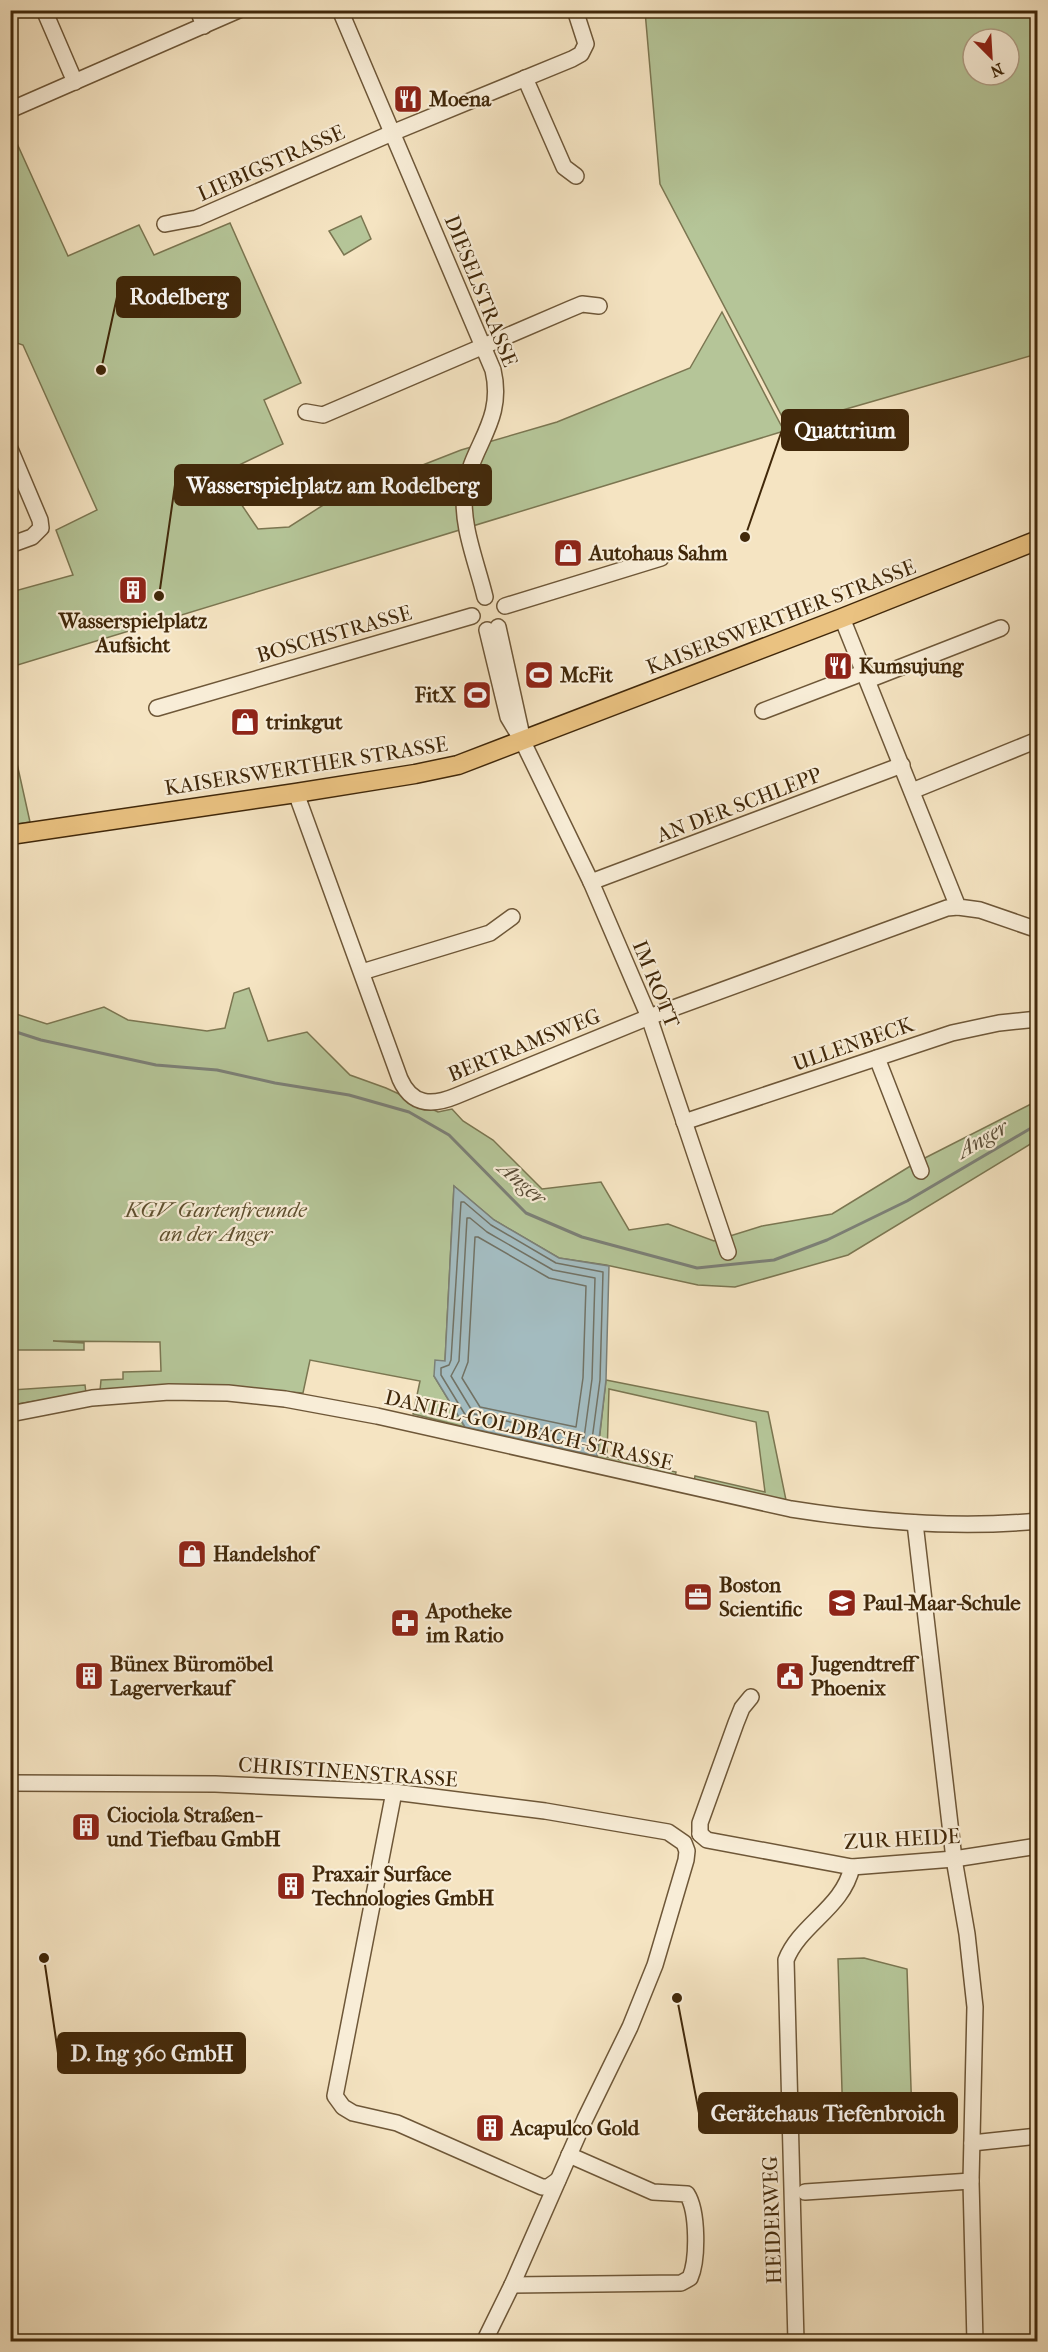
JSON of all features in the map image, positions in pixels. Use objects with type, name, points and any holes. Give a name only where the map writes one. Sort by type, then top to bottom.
[{"type":"main road","name":"KAISERSWERTHER STRASSE","points":[[10,835],[296,793],[451,766],[523,742],[1038,540]]},
{"type":"street","points":[[44,10],[75,82]]},
{"type":"street","points":[[198,10],[204,26]]},
{"type":"street","points":[[10,110],[239,10]]},
{"type":"street","name":"DIESELSTRASSE","points":[[340,10],[484,345],[495,379],[495,404],[491,423],[470,471],[465,491],[466,520],[485,597]]},
{"type":"street","name":"LIEBIGSTRASSE","points":[[165,224],[197,218],[581,54],[586,44],[585,36],[574,10]]},
{"type":"street","points":[[525,78],[564,167],[576,176]]},
{"type":"street","points":[[306,412],[323,415],[582,304],[599,306]]},
{"type":"street","points":[[10,449],[40,520],[41,528],[32,537],[10,545]]},
{"type":"street","points":[[504,606],[661,558]]},
{"type":"street","points":[[485,597],[497,598],[504,606],[505,618],[493,629],[477,626],[472,616],[474,604],[485,597]]},
{"type":"street","name":"BOSCHSTRASSE","points":[[157,708],[472,616]]},
{"type":"street","points":[[842,618],[958,907],[980,910],[1038,930]]},
{"type":"street","points":[[763,711],[1001,628]]},
{"type":"street","points":[[493,629],[508,717],[523,742]]},
{"type":"street","points":[[912,791],[1035,741]]},
{"type":"street","name":"IM ROTT","points":[[523,742],[591,882],[649,1017],[728,1252]]},
{"type":"street","name":"AN DER SCHLEPP","points":[[591,882],[902,765]]},
{"type":"street","name":"BERTRAMSWEG","points":[[296,793],[403,1086],[416,1098],[433,1104],[649,1017],[947,908],[958,907]]},
{"type":"street","points":[[362,972],[490,933],[512,917]]},
{"type":"street","name":"ULLENBECK","points":[[684,1122],[976,1027],[1038,1019]]},
{"type":"street","points":[[877,1058],[921,1171]]},
{"type":"street","name":"DANIEL-GOLDBACH-STRASSE","points":[[10,1414],[92,1398],[169,1392],[228,1393],[285,1399],[386,1418],[780,1507],[848,1518],[915,1523],[1002,1525],[1038,1521]]},
{"type":"street","points":[[915,1523],[954,1859],[967,1934],[975,2007],[971,2181],[975,2342]]},
{"type":"street","points":[[484,2342],[630,2027],[655,1965],[686,1860],[687,1851],[681,1840],[700,1834],[700,1823],[736,1723],[742,1708],[751,1697]]},
{"type":"street","name":"CHRISTINENSTRASSE","points":[[10,1783],[215,1784],[394,1792],[545,1811],[648,1828],[668,1832],[681,1840]]},
{"type":"street","points":[[394,1792],[335,2096],[343,2107],[353,2113],[397,2123],[542,2187],[548,2187],[558,2180]]},
{"type":"street","name":"ZUR HEIDE","points":[[700,1834],[706,1840],[852,1867],[954,1859],[1038,1846]]},
{"type":"street","name":"HEIDERWEG","points":[[796,2342],[786,1960],[789,1953],[842,1893],[849,1881],[852,1867]]},
{"type":"street","points":[[972,2144],[1038,2136]]},
{"type":"street","points":[[512,2285],[681,2283],[690,2278],[695,2266],[694,2214],[693,2203],[687,2194],[653,2192],[569,2155]]},
{"type":"street","points":[[805,2192],[971,2181]]},
{"type":"green space","points":[[645,11],[1037,11],[1037,354],[787,426],[660,184]]},
{"type":"green space","points":[[10,128],[68,256],[139,225],[154,255],[230,223],[301,383],[264,400],[283,444],[239,465],[233,492],[258,529],[289,527],[328,502],[461,450],[557,422],[690,368],[722,312],[784,431],[11,667],[11,592],[73,575],[56,530],[97,510],[23,345],[11,341]]},
{"type":"green space","points":[[361,216],[371,239],[344,255],[329,231]]},
{"type":"green space","points":[[10,732],[30,822],[11,825],[10,825]]},
{"type":"green space","name":"KGV Gartenfreunde an der Anger","points":[[249,988],[268,1041],[307,1032],[350,1075],[386,1088],[438,1112],[452,1109],[463,1121],[493,1140],[542,1189],[601,1182],[629,1230],[668,1224],[714,1241],[762,1226],[832,1214],[917,1162],[1037,1101],[1037,1140],[848,1255],[735,1287],[698,1285],[606,1265],[559,1258],[494,1220],[454,1186],[445,1361],[434,1376],[465,1427],[413,1414],[420,1381],[310,1360],[303,1393],[203,1385],[100,1391],[101,1380],[123,1379],[123,1372],[161,1371],[160,1342],[53,1341],[84,1343],[84,1350],[11,1350],[10,1012],[47,1024],[104,1007],[128,1020],[207,1031],[225,1028],[234,993]]},
{"type":"green space","points":[[10,1362],[12,1390],[85,1385],[86,1393],[11,1405]]},
{"type":"green space","points":[[606,1380],[768,1412],[786,1500],[694,1482],[695,1476],[765,1492],[756,1422],[609,1389],[607,1457],[676,1472],[675,1477],[597,1460]]},
{"type":"green space","points":[[864,1958],[907,1969],[912,2117],[843,2123],[838,1959]]},
{"type":"water","points":[[454,1186],[494,1220],[559,1258],[609,1266],[606,1380],[597,1456],[465,1427],[434,1376],[435,1360],[445,1361]]},
{"type":"waterway","name":"Anger","points":[[10,1030],[41,1040],[156,1065],[217,1070],[275,1083],[349,1095],[409,1112],[449,1135],[526,1213],[582,1237],[697,1268],[774,1260],[827,1240],[907,1201],[1038,1124]]},
{"type":"place","name":"Moena","points":[[408,99]]},
{"type":"place","name":"Rodelberg","points":[[101,370]]},
{"type":"place","name":"Quattrium","points":[[745,537]]},
{"type":"place","name":"Autohaus Sahm","points":[[568,553]]},
{"type":"place","name":"Wasserspielplatz Aufsicht","points":[[133,590]]},
{"type":"place","name":"Wasserspielplatz am Rodelberg","points":[[159,596]]},
{"type":"place","name":"Kumsujung","points":[[838,666]]},
{"type":"place","name":"McFit","points":[[539,675]]},
{"type":"place","name":"FitX","points":[[477,695]]},
{"type":"place","name":"trinkgut","points":[[245,722]]},
{"type":"place","name":"Handelshof","points":[[192,1554]]},
{"type":"place","name":"Boston Scientific","points":[[698,1597]]},
{"type":"place","name":"Paul-Maar-Schule","points":[[842,1603]]},
{"type":"place","name":"Apotheke im Ratio","points":[[405,1623]]},
{"type":"place","name":"Bünex Büromöbel Lagerverkauf","points":[[89,1676]]},
{"type":"place","name":"Jugendtreff Phoenix","points":[[790,1676]]},
{"type":"place","name":"Ciociola Straßen- und Tiefbau GmbH","points":[[86,1827]]},
{"type":"place","name":"Praxair Surface Technologies GmbH","points":[[291,1886]]},
{"type":"place","name":"D. Ing 360 GmbH","points":[[44,1958]]},
{"type":"place","name":"Gerätehaus Tiefenbroich","points":[[677,1998]]},
{"type":"place","name":"Acapulco Gold","points":[[490,2128]]}]
